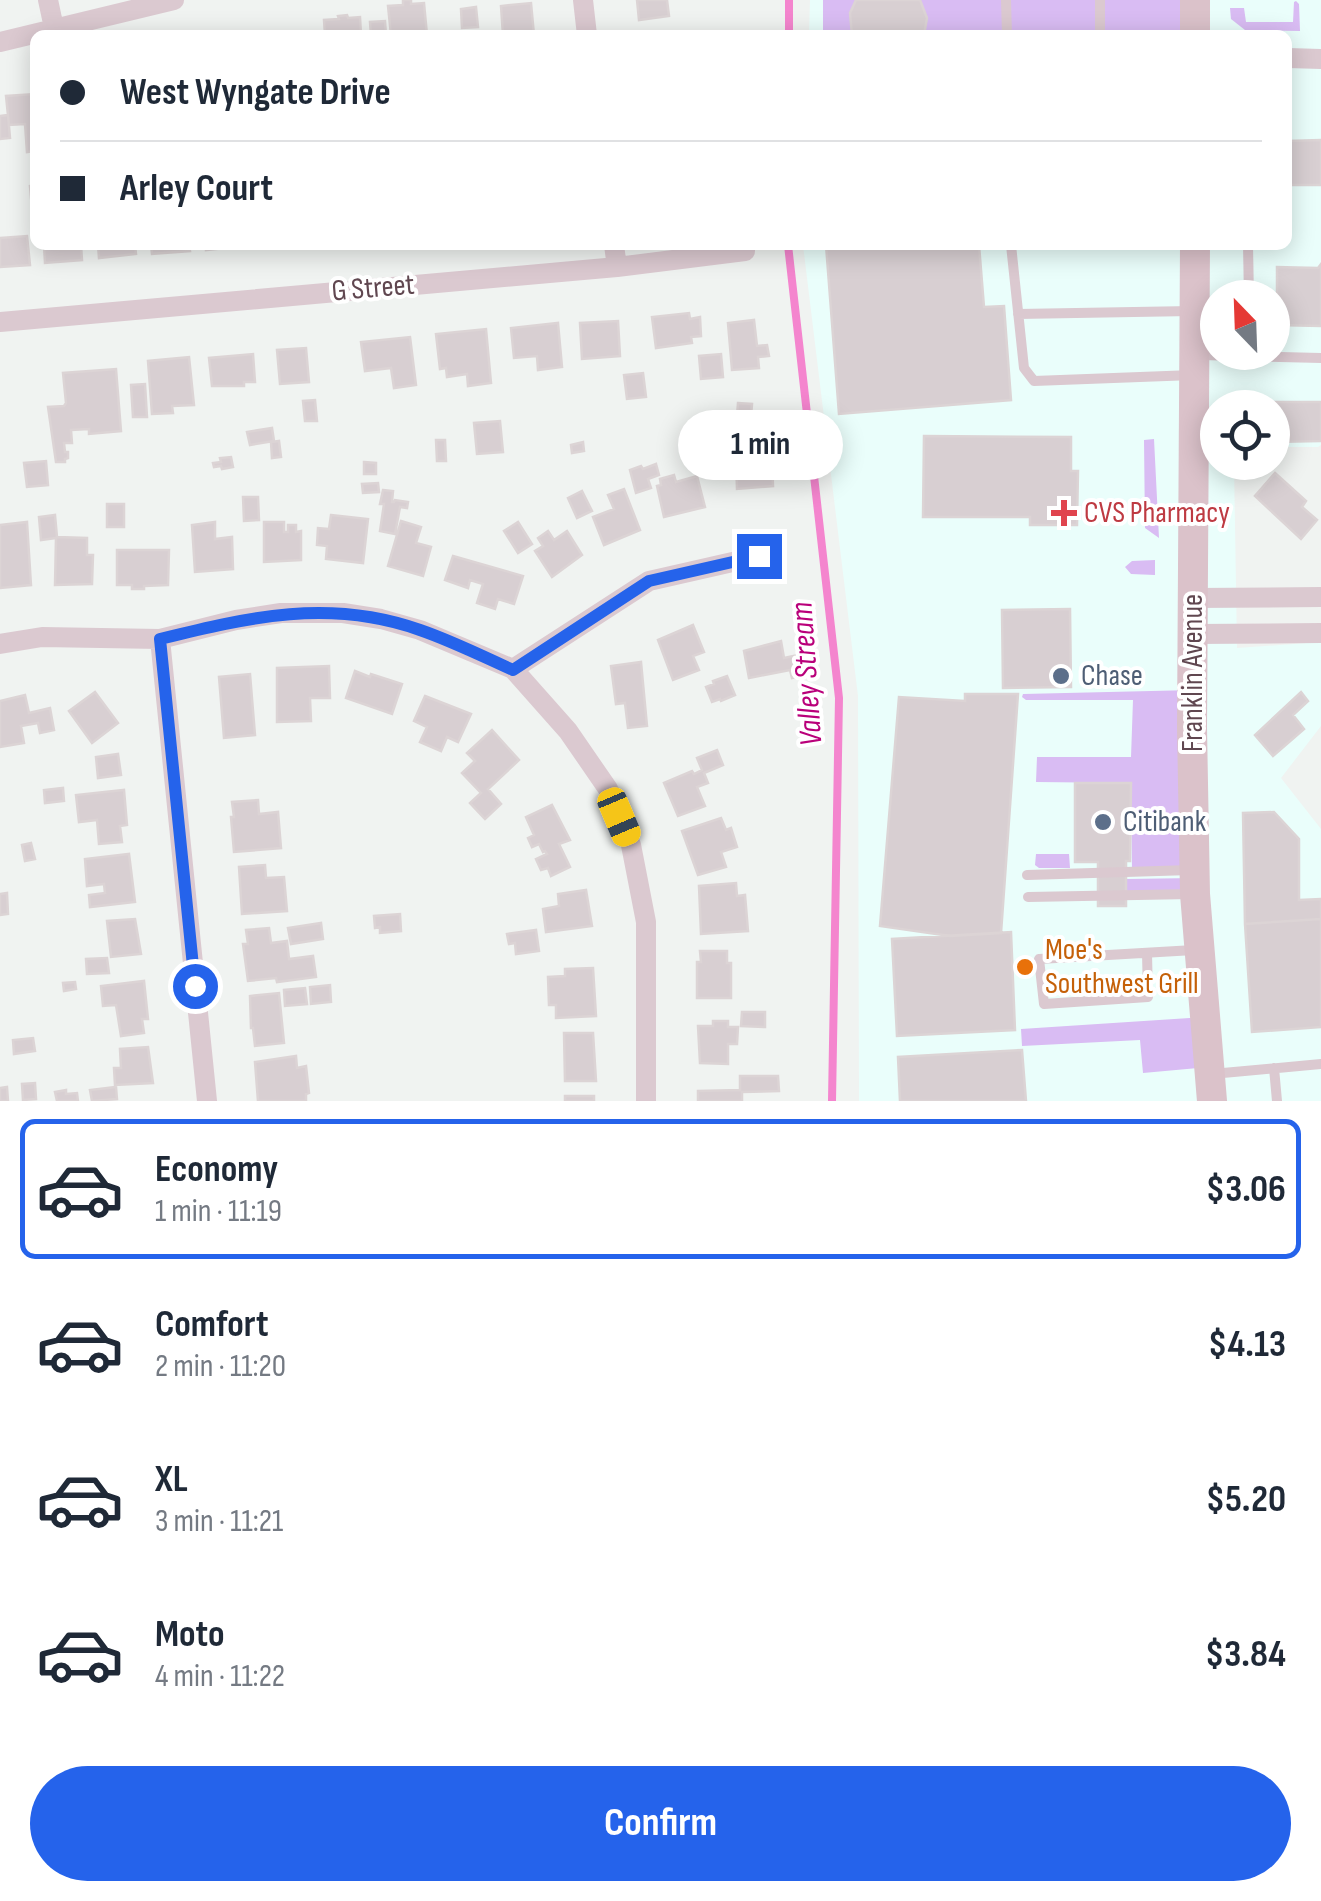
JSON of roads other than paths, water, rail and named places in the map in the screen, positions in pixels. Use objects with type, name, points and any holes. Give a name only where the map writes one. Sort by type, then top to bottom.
[{"type":"main road","points":[[1195,0],[1195,30]]},
{"type":"main road","name":"Franklin Avenue","points":[[1194,250],[1195,882],[1211,1088]]},
{"type":"street","points":[[48,0],[54,28]]},
{"type":"street","points":[[46,30],[174,0]]},
{"type":"street","points":[[582,0],[586,30]]},
{"type":"street","points":[[0,42],[30,34]]},
{"type":"street","points":[[1292,58],[1321,58]]},
{"type":"street","points":[[615,250],[617,267]]},
{"type":"street","name":"G Street","points":[[0,322],[745,252]]},
{"type":"street","points":[[513,670],[649,581],[759,556]]},
{"type":"street","points":[[1193,598],[1321,597]]},
{"type":"street","points":[[0,644],[42,637],[160,639],[281,613],[343,613],[420,630],[513,670],[568,732],[608,789],[631,844],[646,922],[646,1101]]},
{"type":"street","points":[[1194,634],[1321,633]]},
{"type":"street","points":[[160,639],[206,1101]]},
{"type":"lane","points":[[1006,0],[1007,30]]},
{"type":"lane","points":[[1100,0],[1100,30]]},
{"type":"lane","points":[[1012,250],[1024,368],[1034,380],[1200,364]]},
{"type":"lane","points":[[1248,250],[1249,280]]},
{"type":"lane","points":[[1018,314],[1194,311]]},
{"type":"lane","points":[[1290,356],[1321,358]]},
{"type":"lane","points":[[1027,875],[1195,882]]},
{"type":"lane","points":[[1028,897],[1195,882]]},
{"type":"lane","points":[[1147,953],[1148,997],[1044,1004],[1039,958],[1198,950]]},
{"type":"lane","points":[[1211,1088],[1274,1068],[1321,1064]]},
{"type":"lane","points":[[1274,1068],[1277,1101]]},
{"type":"waterway","name":"Valley Stream","points":[[789,0],[789,30]]},
{"type":"waterway","name":"Valley Stream","points":[[789,250],[839,698],[832,1101]]},
{"type":"place","name":"CVS Pharmacy","points":[[1064,513]]},
{"type":"place","name":"Chase","points":[[1061,676]]},
{"type":"place","name":"Citibank","points":[[1103,822]]},
{"type":"place","name":"Moe's Southwest Grill","points":[[1025,967]]}]
